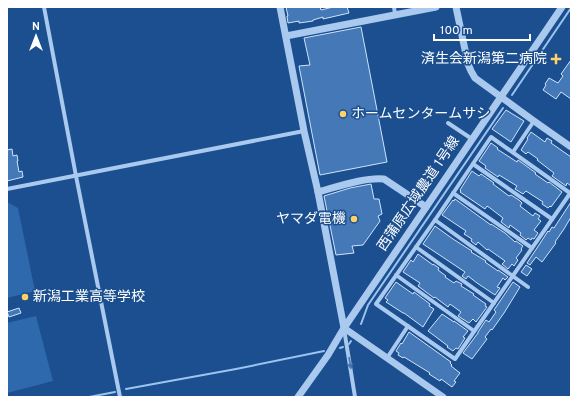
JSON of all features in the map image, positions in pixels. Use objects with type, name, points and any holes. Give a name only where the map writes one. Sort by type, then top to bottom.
[{"type":"street","points":[[44,7],[120,397]]},
{"type":"street","points":[[280,7],[304,132],[318,192],[344,328],[355,397]]},
{"type":"street","points":[[286,36],[395,11],[436,7]]},
{"type":"street","points":[[456,7],[468,64],[475,78],[571,147]]},
{"type":"street","name":"西蒲原広域農道 1号線","points":[[298,397],[328,355],[344,328],[562,7]]},
{"type":"street","points":[[513,152],[534,121]]},
{"type":"street","points":[[448,123],[472,139]]},
{"type":"street","points":[[7,189],[304,132]]},
{"type":"street","points":[[491,137],[513,152],[571,192],[455,359],[376,304],[491,137]]},
{"type":"street","points":[[473,164],[552,219]]},
{"type":"street","points":[[318,192],[367,180],[384,180],[426,207]]},
{"type":"street","points":[[453,193],[532,248]]},
{"type":"street","points":[[435,220],[528,287]]},
{"type":"street","points":[[416,247],[494,303]]},
{"type":"street","points":[[396,275],[474,331]]},
{"type":"street","points":[[387,358],[408,326]]},
{"type":"street","points":[[344,328],[443,397]]},
{"type":"shaded area","points":[[7,202],[18,208],[35,291],[7,298]]},
{"type":"shaded area","points":[[36,316],[53,381],[7,393],[7,323]]},
{"type":"building","points":[[286,7],[320,7],[321,10],[333,7],[347,7],[349,13],[323,19],[323,17],[313,21],[288,23]]},
{"type":"building","name":"ホームセンタームサシ","points":[[361,27],[387,162],[320,175],[299,66],[310,65],[304,38]]},
{"type":"building","points":[[571,60],[571,99],[561,92],[556,99],[543,90],[546,85],[545,84],[549,78],[558,83],[563,76],[561,74]]},
{"type":"building","points":[[506,110],[524,121],[511,142],[492,129]]},
{"type":"building","points":[[531,132],[545,142],[547,138],[552,141],[551,143],[571,157],[571,186],[567,183],[566,186],[552,176],[554,173],[537,160],[538,159],[528,152],[526,154],[521,150]]},
{"type":"building","points":[[491,143],[498,148],[497,149],[517,162],[518,160],[536,173],[535,174],[562,192],[551,207],[550,206],[548,208],[542,204],[543,202],[526,191],[523,194],[515,189],[517,186],[499,175],[498,177],[485,168],[486,166],[479,161]]},
{"type":"building","points":[[12,149],[13,156],[17,155],[19,172],[22,171],[23,177],[7,181],[7,150]]},
{"type":"building","points":[[472,171],[479,176],[481,174],[509,196],[511,195],[519,200],[522,203],[520,206],[533,216],[535,213],[540,216],[538,219],[541,221],[534,230],[538,233],[534,239],[532,238],[531,240],[528,238],[526,240],[520,235],[521,233],[510,225],[509,228],[501,222],[503,218],[490,208],[487,206],[485,209],[460,192]]},
{"type":"building","name":"ヤマダ電機","points":[[371,184],[374,199],[379,199],[382,214],[378,216],[380,221],[363,245],[352,246],[354,253],[336,255],[324,196],[350,188]]},
{"type":"building","points":[[455,199],[491,225],[505,233],[515,242],[516,241],[523,246],[516,258],[518,260],[514,266],[512,264],[508,269],[502,264],[505,261],[488,249],[487,250],[478,242],[476,245],[471,241],[472,239],[464,234],[466,231],[442,215]]},
{"type":"building","points":[[571,202],[571,217],[555,242],[556,243],[542,262],[536,257],[530,265],[527,263],[548,231],[549,232],[552,227],[554,228]]},
{"type":"building","points":[[435,226],[508,277],[505,280],[503,278],[497,287],[500,288],[495,295],[468,276],[466,279],[462,276],[465,272],[423,244]]},
{"type":"building","points":[[418,254],[439,268],[438,270],[446,276],[445,277],[454,283],[456,281],[462,284],[461,286],[486,304],[485,306],[487,307],[476,322],[473,319],[469,323],[458,316],[461,312],[450,304],[448,307],[435,297],[434,298],[418,286],[420,283],[403,272],[411,260],[413,262]]},
{"type":"building","points":[[526,265],[532,269],[527,276],[521,272]]},
{"type":"building","points":[[396,282],[413,294],[414,292],[430,304],[429,306],[434,309],[423,327],[386,302],[388,300],[385,298]]},
{"type":"building","points":[[513,282],[520,287],[504,313],[485,337],[487,339],[472,359],[463,353],[486,320],[489,322],[496,312],[494,310]]},
{"type":"building","points":[[19,308],[21,313],[9,317],[7,312]]},
{"type":"building","points":[[442,314],[468,331],[463,337],[465,338],[458,349],[456,348],[453,351],[428,331]]},
{"type":"building","points":[[409,332],[451,362],[451,366],[460,373],[454,381],[456,382],[452,387],[441,379],[440,381],[404,357],[403,358],[398,355],[399,353],[396,351]]},
{"type":"waterway","points":[[512,95],[571,8]]},
{"type":"waterway","points":[[361,324],[368,305],[503,108]]},
{"type":"waterway","points":[[126,389],[324,351]]},
{"type":"waterway","points":[[89,397],[115,392]]},
{"type":"place","name":"済生会新潟第二病院","points":[[556,59]]},
{"type":"place","name":"ホームセンタームサシ","points":[[343,114]]},
{"type":"place","name":"ヤマダ電機","points":[[354,219]]},
{"type":"place","name":"新潟工業高等学校","points":[[25,297]]}]
